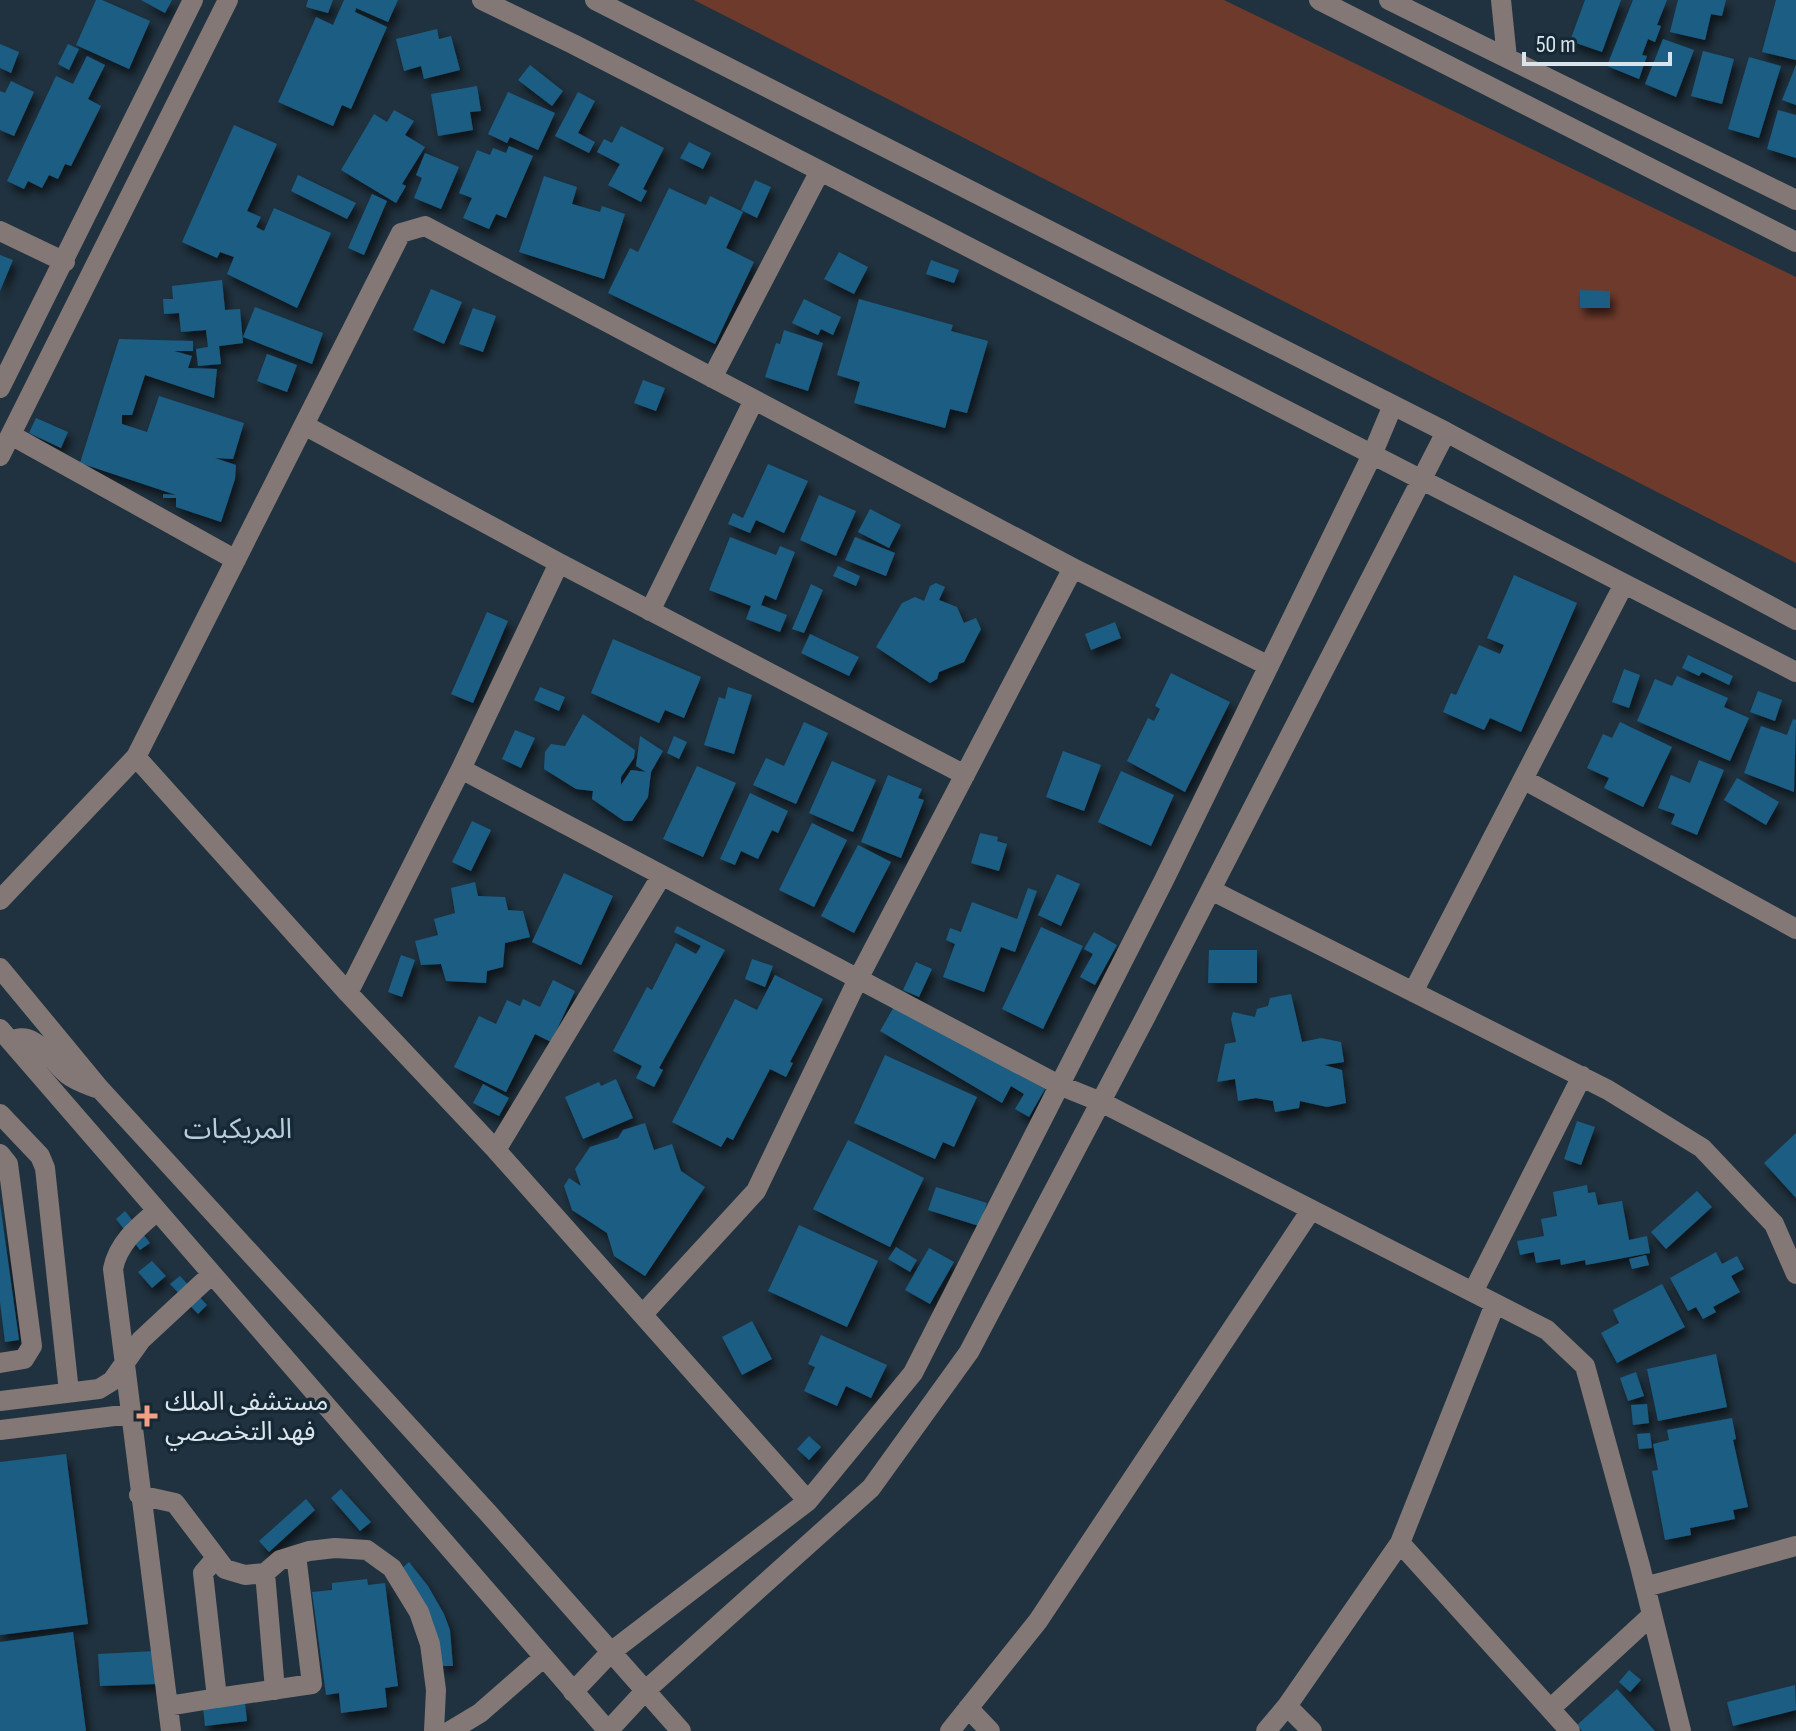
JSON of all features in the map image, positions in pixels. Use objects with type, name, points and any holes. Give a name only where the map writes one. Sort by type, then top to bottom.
[{"type":"street","points":[[0,388],[193,0]]},
{"type":"street","points":[[0,456],[228,0]]},
{"type":"street","points":[[482,0],[1796,672]]},
{"type":"street","points":[[595,0],[1446,432],[1796,620]]},
{"type":"street","points":[[1319,0],[1796,242]]},
{"type":"street","points":[[1389,0],[1796,200]]},
{"type":"street","points":[[1501,0],[1507,58]]},
{"type":"street","points":[[712,378],[820,171]]},
{"type":"street","points":[[0,900],[136,757],[401,233],[425,226],[1073,568],[1269,666]]},
{"type":"street","points":[[0,231],[65,262]]},
{"type":"street","points":[[650,611],[754,400]]},
{"type":"street","points":[[573,1692],[611,1652],[808,1501],[913,1373],[1164,880],[1372,455],[1393,405]]},
{"type":"street","points":[[304,425],[559,563],[965,775]]},
{"type":"street","points":[[5,1035],[608,1731],[645,1691],[871,1488],[969,1352],[1446,432]]},
{"type":"street","points":[[11,435],[236,560]]},
{"type":"street","points":[[348,993],[461,769],[559,563]]},
{"type":"street","points":[[643,1314],[756,1191],[858,979],[1073,568]]},
{"type":"street","points":[[1413,992],[1624,584]]},
{"type":"street","points":[[136,757],[348,993],[496,1150],[808,1501]]},
{"type":"street","points":[[461,769],[1059,1085],[1101,1102],[1547,1330],[1585,1366],[1681,1731]]},
{"type":"street","points":[[1523,779],[1796,929]]},
{"type":"street","points":[[496,1150],[662,875]]},
{"type":"street","points":[[1211,890],[1582,1076],[1702,1148],[1774,1224],[1796,1274]]},
{"type":"street","points":[[0,968],[100,1089],[489,1514],[681,1731]]},
{"type":"street","points":[[5,1035],[32,1040],[70,1076],[100,1089]]},
{"type":"street","points":[[1473,1292],[1582,1076]]},
{"type":"street","points":[[0,1114],[40,1156],[45,1168],[69,1392]]},
{"type":"street","points":[[0,1154],[8,1164],[32,1346],[24,1359],[0,1363]]},
{"type":"street","points":[[950,1731],[1038,1621],[1311,1210]]},
{"type":"street","points":[[157,1211],[133,1232],[116,1254],[113,1269],[171,1731]]},
{"type":"street","points":[[0,1401],[99,1389],[112,1381],[126,1365],[141,1340],[212,1274]]},
{"type":"street","points":[[1266,1731],[1287,1706],[1400,1543],[1495,1304]]},
{"type":"street","points":[[0,1430],[131,1414]]},
{"type":"street","points":[[139,1495],[175,1503],[225,1569],[245,1575],[265,1573],[280,1560],[296,1555],[335,1548],[367,1550],[392,1568],[419,1612],[430,1644],[436,1690],[434,1731]]},
{"type":"street","points":[[1400,1543],[1570,1731]]},
{"type":"street","points":[[1645,1587],[1796,1546]]},
{"type":"street","points":[[168,1706],[312,1684],[296,1555]]},
{"type":"street","points":[[216,1558],[203,1573],[217,1698]]},
{"type":"street","points":[[265,1573],[275,1690]]},
{"type":"street","points":[[1550,1709],[1652,1615]]},
{"type":"street","points":[[450,1731],[480,1713],[544,1657]]},
{"type":"street","points":[[1287,1706],[1312,1731]]},
{"type":"street","points":[[968,1708],[990,1731]]},
{"type":"shaded area","points":[[694,0],[1224,0],[1796,277],[1796,563]]},
{"type":"building","points":[[96,0],[150,21],[129,69],[76,45]]},
{"type":"building","points":[[141,0],[172,0],[165,13]]},
{"type":"building","points":[[308,0],[333,0],[328,13],[306,7]]},
{"type":"building","points":[[344,0],[398,0],[388,22],[356,8],[355,12],[387,27],[351,109],[342,105],[333,126],[278,102],[316,17],[333,25]]},
{"type":"building","points":[[1585,0],[1621,0],[1602,52],[1570,41]]},
{"type":"building","points":[[1633,0],[1667,0],[1657,25],[1661,26],[1655,42],[1648,39],[1642,55],[1647,56],[1639,79],[1607,66]]},
{"type":"building","points":[[1678,0],[1726,0],[1722,16],[1711,14],[1705,40],[1670,32]]},
{"type":"building","points":[[1776,0],[1796,0],[1796,60],[1762,52]]},
{"type":"building","points":[[437,29],[439,39],[451,36],[460,70],[424,79],[421,66],[404,71],[396,39]]},
{"type":"building","points":[[1663,39],[1694,50],[1676,97],[1645,84]]},
{"type":"building","points":[[0,44],[19,52],[11,73],[0,68]]},
{"type":"building","points":[[68,44],[79,49],[69,70],[58,64]]},
{"type":"building","points":[[1703,51],[1734,59],[1722,104],[1691,96]]},
{"type":"building","points":[[87,56],[105,65],[88,99],[101,106],[71,166],[65,164],[58,179],[49,175],[42,188],[28,181],[24,189],[7,181],[56,76],[73,84]]},
{"type":"building","points":[[1749,57],[1781,66],[1759,138],[1728,129]]},
{"type":"building","points":[[530,65],[563,91],[552,106],[518,80]]},
{"type":"building","points":[[1796,65],[1796,105],[1782,100]]},
{"type":"building","points":[[11,81],[34,92],[14,136],[0,130],[0,91],[5,93]]},
{"type":"building","points":[[477,86],[481,111],[470,112],[473,130],[438,136],[431,94]]},
{"type":"building","points":[[508,92],[555,113],[538,150],[510,137],[507,143],[488,134]]},
{"type":"building","points":[[578,92],[595,101],[578,133],[595,142],[589,153],[555,136]]},
{"type":"building","points":[[394,110],[414,121],[405,135],[425,147],[402,184],[406,186],[396,203],[341,170],[374,114],[387,122]]},
{"type":"building","points":[[1778,110],[1796,115],[1796,158],[1767,149]]},
{"type":"building","points":[[234,125],[277,144],[247,211],[261,217],[256,227],[264,231],[274,208],[331,233],[297,308],[227,274],[234,257],[220,252],[217,258],[182,242]]},
{"type":"building","points":[[621,126],[664,148],[643,189],[647,191],[641,202],[608,185],[620,164],[597,152],[604,139],[612,143]]},
{"type":"building","points":[[689,142],[711,153],[703,169],[680,158]]},
{"type":"building","points":[[509,146],[533,156],[506,218],[496,214],[489,229],[463,218],[472,198],[459,193],[477,150],[490,155],[493,148],[506,153]]},
{"type":"building","points":[[425,153],[459,167],[441,209],[414,198],[422,178],[416,175]]},
{"type":"building","points":[[298,175],[356,203],[347,219],[291,191]]},
{"type":"building","points":[[544,176],[577,187],[572,204],[600,212],[602,206],[625,214],[604,279],[519,252]]},
{"type":"building","points":[[755,180],[771,187],[757,218],[741,210]]},
{"type":"building","points":[[669,188],[706,205],[710,196],[743,212],[726,248],[754,262],[715,344],[608,293],[630,248],[638,252]]},
{"type":"building","points":[[372,194],[387,201],[364,255],[348,248]]},
{"type":"building","points":[[839,252],[868,267],[854,294],[824,279]]},
{"type":"building","points":[[0,255],[13,260],[0,291]]},
{"type":"building","points":[[931,260],[959,270],[954,283],[926,274]]},
{"type":"building","points":[[222,280],[225,310],[240,309],[243,343],[219,346],[221,364],[198,366],[196,349],[208,347],[206,330],[181,332],[179,313],[164,314],[163,299],[173,299],[172,286]]},
{"type":"building","points":[[431,289],[462,302],[444,344],[413,330]]},
{"type":"building","points":[[1580,290],[1610,291],[1610,308],[1580,308]]},
{"type":"building","points":[[804,299],[841,317],[833,335],[821,329],[818,335],[792,323]]},
{"type":"building","points":[[859,299],[953,325],[951,331],[988,341],[967,413],[950,409],[945,428],[854,403],[860,382],[837,375]]},
{"type":"building","points":[[255,307],[323,333],[312,364],[243,337]]},
{"type":"building","points":[[473,308],[496,316],[483,352],[459,344]]},
{"type":"building","points":[[784,330],[823,343],[808,391],[765,377],[776,343],[780,344]]},
{"type":"building","points":[[119,339],[193,341],[193,351],[174,351],[192,356],[188,368],[217,369],[214,398],[145,375],[132,415],[122,415],[122,424],[147,432],[159,396],[244,423],[233,459],[215,458],[236,465],[235,479],[221,522],[176,507],[176,498],[163,498],[163,494],[176,495],[80,463]]},
{"type":"building","points":[[267,354],[297,365],[287,392],[257,381]]},
{"type":"building","points":[[643,380],[665,388],[656,411],[634,403]]},
{"type":"building","points":[[36,418],[68,432],[61,448],[29,433]]},
{"type":"building","points":[[768,464],[808,481],[784,533],[756,520],[750,533],[728,524],[733,513],[743,518]]},
{"type":"building","points":[[819,495],[856,511],[836,556],[800,540]]},
{"type":"building","points":[[870,509],[901,525],[889,548],[858,532]]},
{"type":"building","points":[[730,537],[776,555],[780,546],[795,552],[776,600],[765,595],[761,605],[787,615],[780,632],[746,619],[751,606],[709,590]]},
{"type":"building","points":[[855,537],[895,553],[886,576],[845,560]]},
{"type":"building","points":[[838,566],[860,576],[856,586],[833,576]]},
{"type":"building","points":[[1514,575],[1577,603],[1521,732],[1490,718],[1484,730],[1443,712],[1451,693],[1456,695],[1479,645],[1500,654],[1504,645],[1487,638]]},
{"type":"building","points":[[936,583],[945,587],[939,600],[957,607],[964,623],[976,618],[981,629],[964,662],[939,672],[937,679],[930,683],[876,647],[902,603],[915,597],[924,601],[930,586]]},
{"type":"building","points":[[811,584],[823,590],[804,633],[792,629]]},
{"type":"building","points":[[487,612],[508,621],[473,703],[451,694]]},
{"type":"building","points":[[1115,622],[1121,638],[1091,650],[1085,634]]},
{"type":"building","points":[[810,634],[859,657],[849,676],[801,653]]},
{"type":"building","points":[[613,639],[701,677],[684,718],[665,710],[659,723],[591,693]]},
{"type":"building","points":[[1688,655],[1733,676],[1729,685],[1702,672],[1699,676],[1682,668]]},
{"type":"building","points":[[1624,669],[1640,675],[1629,708],[1612,702]]},
{"type":"building","points":[[1171,673],[1230,702],[1185,792],[1127,761],[1148,718],[1154,721],[1160,709],[1155,706]]},
{"type":"building","points":[[1677,676],[1728,698],[1724,707],[1749,718],[1730,761],[1637,721],[1655,679],[1672,686]]},
{"type":"building","points":[[540,687],[565,697],[559,711],[534,700]]},
{"type":"building","points":[[728,687],[752,695],[734,754],[704,745],[719,697],[725,699]]},
{"type":"building","points":[[1758,691],[1782,700],[1775,721],[1750,712]]},
{"type":"building","points":[[583,714],[635,750],[634,758],[621,777],[621,785],[631,770],[646,772],[636,766],[640,736],[663,751],[651,772],[648,797],[632,821],[624,821],[592,799],[593,791],[576,789],[544,769],[545,752],[551,744],[565,746]]},
{"type":"building","points":[[1793,719],[1796,720],[1794,792],[1744,773],[1761,726],[1787,735]]},
{"type":"building","points":[[804,722],[828,733],[796,804],[753,785],[766,758],[784,766]]},
{"type":"building","points":[[1620,722],[1672,747],[1643,807],[1604,788],[1609,778],[1587,768],[1603,734],[1612,738]]},
{"type":"building","points":[[515,730],[535,738],[521,768],[502,759]]},
{"type":"building","points":[[674,736],[687,742],[679,759],[667,753]]},
{"type":"building","points":[[1063,751],[1101,765],[1084,811],[1046,797]]},
{"type":"building","points":[[1699,760],[1724,770],[1697,835],[1671,824],[1675,814],[1658,808],[1671,775],[1690,783]]},
{"type":"building","points":[[832,761],[876,780],[853,832],[809,813]]},
{"type":"building","points":[[697,766],[736,783],[703,857],[663,839]]},
{"type":"building","points":[[1121,771],[1174,795],[1151,846],[1098,822]]},
{"type":"building","points":[[888,775],[922,789],[918,798],[924,800],[901,858],[861,842]]},
{"type":"building","points":[[1737,778],[1779,802],[1766,825],[1724,800]]},
{"type":"building","points":[[750,793],[788,811],[778,833],[772,830],[758,859],[741,851],[735,865],[720,859]]},
{"type":"building","points":[[472,821],[491,830],[471,871],[452,862]]},
{"type":"building","points":[[812,823],[847,840],[814,907],[779,890]]},
{"type":"building","points":[[980,833],[998,837],[997,841],[1007,844],[999,871],[971,863]]},
{"type":"building","points":[[858,845],[891,862],[854,933],[821,916]]},
{"type":"building","points":[[564,873],[613,896],[581,965],[532,942]]},
{"type":"building","points":[[1057,874],[1080,884],[1061,926],[1038,915]]},
{"type":"building","points":[[475,882],[478,896],[505,897],[508,910],[523,911],[530,937],[505,943],[503,967],[487,971],[486,983],[446,981],[441,964],[421,965],[415,941],[438,935],[434,919],[455,913],[451,888]]},
{"type":"building","points":[[1028,888],[1037,891],[1015,952],[1001,947],[984,992],[943,977],[955,944],[946,940],[950,928],[961,932],[972,902],[1017,919]]},
{"type":"building","points":[[677,926],[725,950],[659,1068],[663,1070],[654,1087],[636,1078],[642,1066],[613,1051],[647,987],[652,990],[676,943],[696,954],[701,946],[674,932]]},
{"type":"building","points":[[1041,927],[1083,946],[1043,1029],[1002,1009]]},
{"type":"building","points":[[1094,932],[1117,945],[1095,985],[1080,977],[1093,954],[1084,949]]},
{"type":"building","points":[[1209,950],[1257,950],[1257,983],[1208,983]]},
{"type":"building","points":[[401,955],[415,960],[402,997],[388,992]]},
{"type":"building","points":[[752,959],[773,966],[765,987],[745,979]]},
{"type":"building","points":[[916,962],[932,969],[919,997],[903,990]]},
{"type":"building","points":[[775,975],[823,999],[790,1062],[793,1063],[786,1077],[770,1069],[733,1140],[727,1137],[721,1147],[672,1122],[735,999],[757,1010]]},
{"type":"building","points":[[553,980],[575,991],[551,1042],[535,1034],[506,1092],[454,1067],[479,1016],[496,1024],[507,1000],[520,1006],[523,999],[540,1007]]},
{"type":"building","points":[[1291,994],[1302,1042],[1321,1038],[1341,1042],[1344,1062],[1324,1065],[1342,1070],[1346,1103],[1327,1107],[1300,1101],[1299,1108],[1275,1112],[1273,1101],[1256,1098],[1238,1101],[1235,1079],[1217,1082],[1225,1044],[1236,1042],[1231,1019],[1233,1012],[1255,1017],[1257,1009],[1268,1006],[1270,998]]},
{"type":"building","points":[[895,1005],[1045,1089],[1029,1117],[1015,1109],[1024,1094],[1011,1086],[1002,1103],[880,1031]]},
{"type":"building","points":[[885,1055],[977,1097],[954,1147],[943,1142],[935,1159],[854,1123]]},
{"type":"building","points":[[616,1079],[633,1118],[583,1139],[565,1097],[599,1082],[601,1086]]},
{"type":"building","points":[[483,1084],[509,1098],[499,1116],[473,1103]]},
{"type":"building","points":[[1577,1121],[1595,1127],[1581,1165],[1564,1159]]},
{"type":"building","points":[[645,1123],[654,1150],[672,1144],[681,1171],[705,1187],[645,1276],[614,1256],[607,1233],[572,1210],[564,1186],[569,1178],[581,1186],[575,1169],[590,1147],[618,1138],[623,1130]]},
{"type":"building","points":[[1796,1133],[1796,1198],[1764,1163]]},
{"type":"building","points":[[848,1140],[924,1178],[890,1247],[813,1209]]},
{"type":"building","points":[[1587,1185],[1588,1193],[1595,1192],[1598,1205],[1622,1201],[1629,1240],[1647,1236],[1650,1253],[1586,1265],[1585,1260],[1561,1265],[1560,1259],[1536,1263],[1534,1252],[1520,1255],[1517,1241],[1544,1236],[1541,1219],[1557,1216],[1553,1192]]},
{"type":"building","points":[[936,1187],[987,1203],[979,1226],[928,1210]]},
{"type":"building","points":[[1697,1191],[1712,1207],[1666,1249],[1651,1232]]},
{"type":"building","points":[[0,1203],[19,1340],[5,1342],[0,1302]]},
{"type":"building","points":[[125,1211],[150,1243],[140,1250],[116,1219]]},
{"type":"building","points":[[799,1225],[878,1261],[847,1327],[768,1291]]},
{"type":"building","points":[[896,1247],[917,1260],[910,1272],[888,1259]]},
{"type":"building","points":[[929,1248],[954,1262],[930,1304],[905,1290]]},
{"type":"building","points":[[1716,1252],[1722,1264],[1737,1256],[1744,1269],[1731,1276],[1740,1292],[1713,1307],[1716,1312],[1703,1319],[1696,1307],[1688,1311],[1670,1278]]},
{"type":"building","points":[[1646,1255],[1649,1265],[1632,1269],[1629,1259]]},
{"type":"building","points":[[152,1261],[166,1276],[152,1288],[138,1272]]},
{"type":"building","points":[[180,1276],[207,1305],[198,1314],[170,1284]]},
{"type":"building","points":[[1662,1284],[1685,1327],[1617,1363],[1601,1333],[1619,1323],[1613,1310]]},
{"type":"building","points":[[752,1321],[772,1359],[742,1375],[722,1337]]},
{"type":"building","points":[[821,1335],[887,1365],[871,1398],[846,1386],[837,1406],[804,1391],[815,1367],[808,1364]]},
{"type":"building","points":[[1716,1354],[1727,1407],[1658,1421],[1647,1369]]},
{"type":"building","points":[[1636,1372],[1644,1396],[1628,1401],[1620,1378]]},
{"type":"building","points":[[1647,1404],[1649,1423],[1633,1425],[1631,1405]]},
{"type":"building","points":[[1732,1418],[1736,1439],[1733,1440],[1748,1507],[1733,1510],[1735,1519],[1690,1528],[1691,1535],[1665,1540],[1652,1471],[1658,1470],[1653,1444],[1669,1440],[1667,1430]]},
{"type":"building","points":[[1650,1433],[1652,1448],[1639,1449],[1637,1434]]},
{"type":"building","points":[[809,1436],[821,1447],[809,1460],[797,1449]]},
{"type":"building","points":[[66,1454],[88,1624],[0,1635],[0,1462]]},
{"type":"building","points":[[341,1489],[371,1522],[360,1531],[331,1498]]},
{"type":"building","points":[[306,1499],[315,1510],[269,1552],[259,1541]]},
{"type":"building","points":[[409,1562],[444,1614],[450,1630],[453,1666],[440,1666],[439,1644],[432,1619],[399,1571]]},
{"type":"building","points":[[367,1579],[368,1585],[385,1583],[398,1686],[385,1688],[387,1707],[341,1713],[339,1693],[326,1695],[312,1592],[332,1590],[332,1583]]},
{"type":"building","points":[[73,1632],[86,1731],[0,1731],[0,1642]]},
{"type":"building","points":[[156,1651],[157,1684],[100,1686],[98,1654]]},
{"type":"building","points":[[1629,1670],[1641,1680],[1630,1692],[1619,1682]]},
{"type":"building","points":[[1795,1685],[1796,1710],[1733,1726],[1727,1702]]},
{"type":"building","points":[[1617,1689],[1655,1731],[1582,1731],[1577,1725]]},
{"type":"building","points":[[245,1703],[247,1721],[205,1726],[203,1707]]},
{"type":"place","name":"مستشفى الملك فهد التخصصي","points":[[147,1416]]},
{"type":"district","name":"المريكبات","points":[[238,1128]]}]
